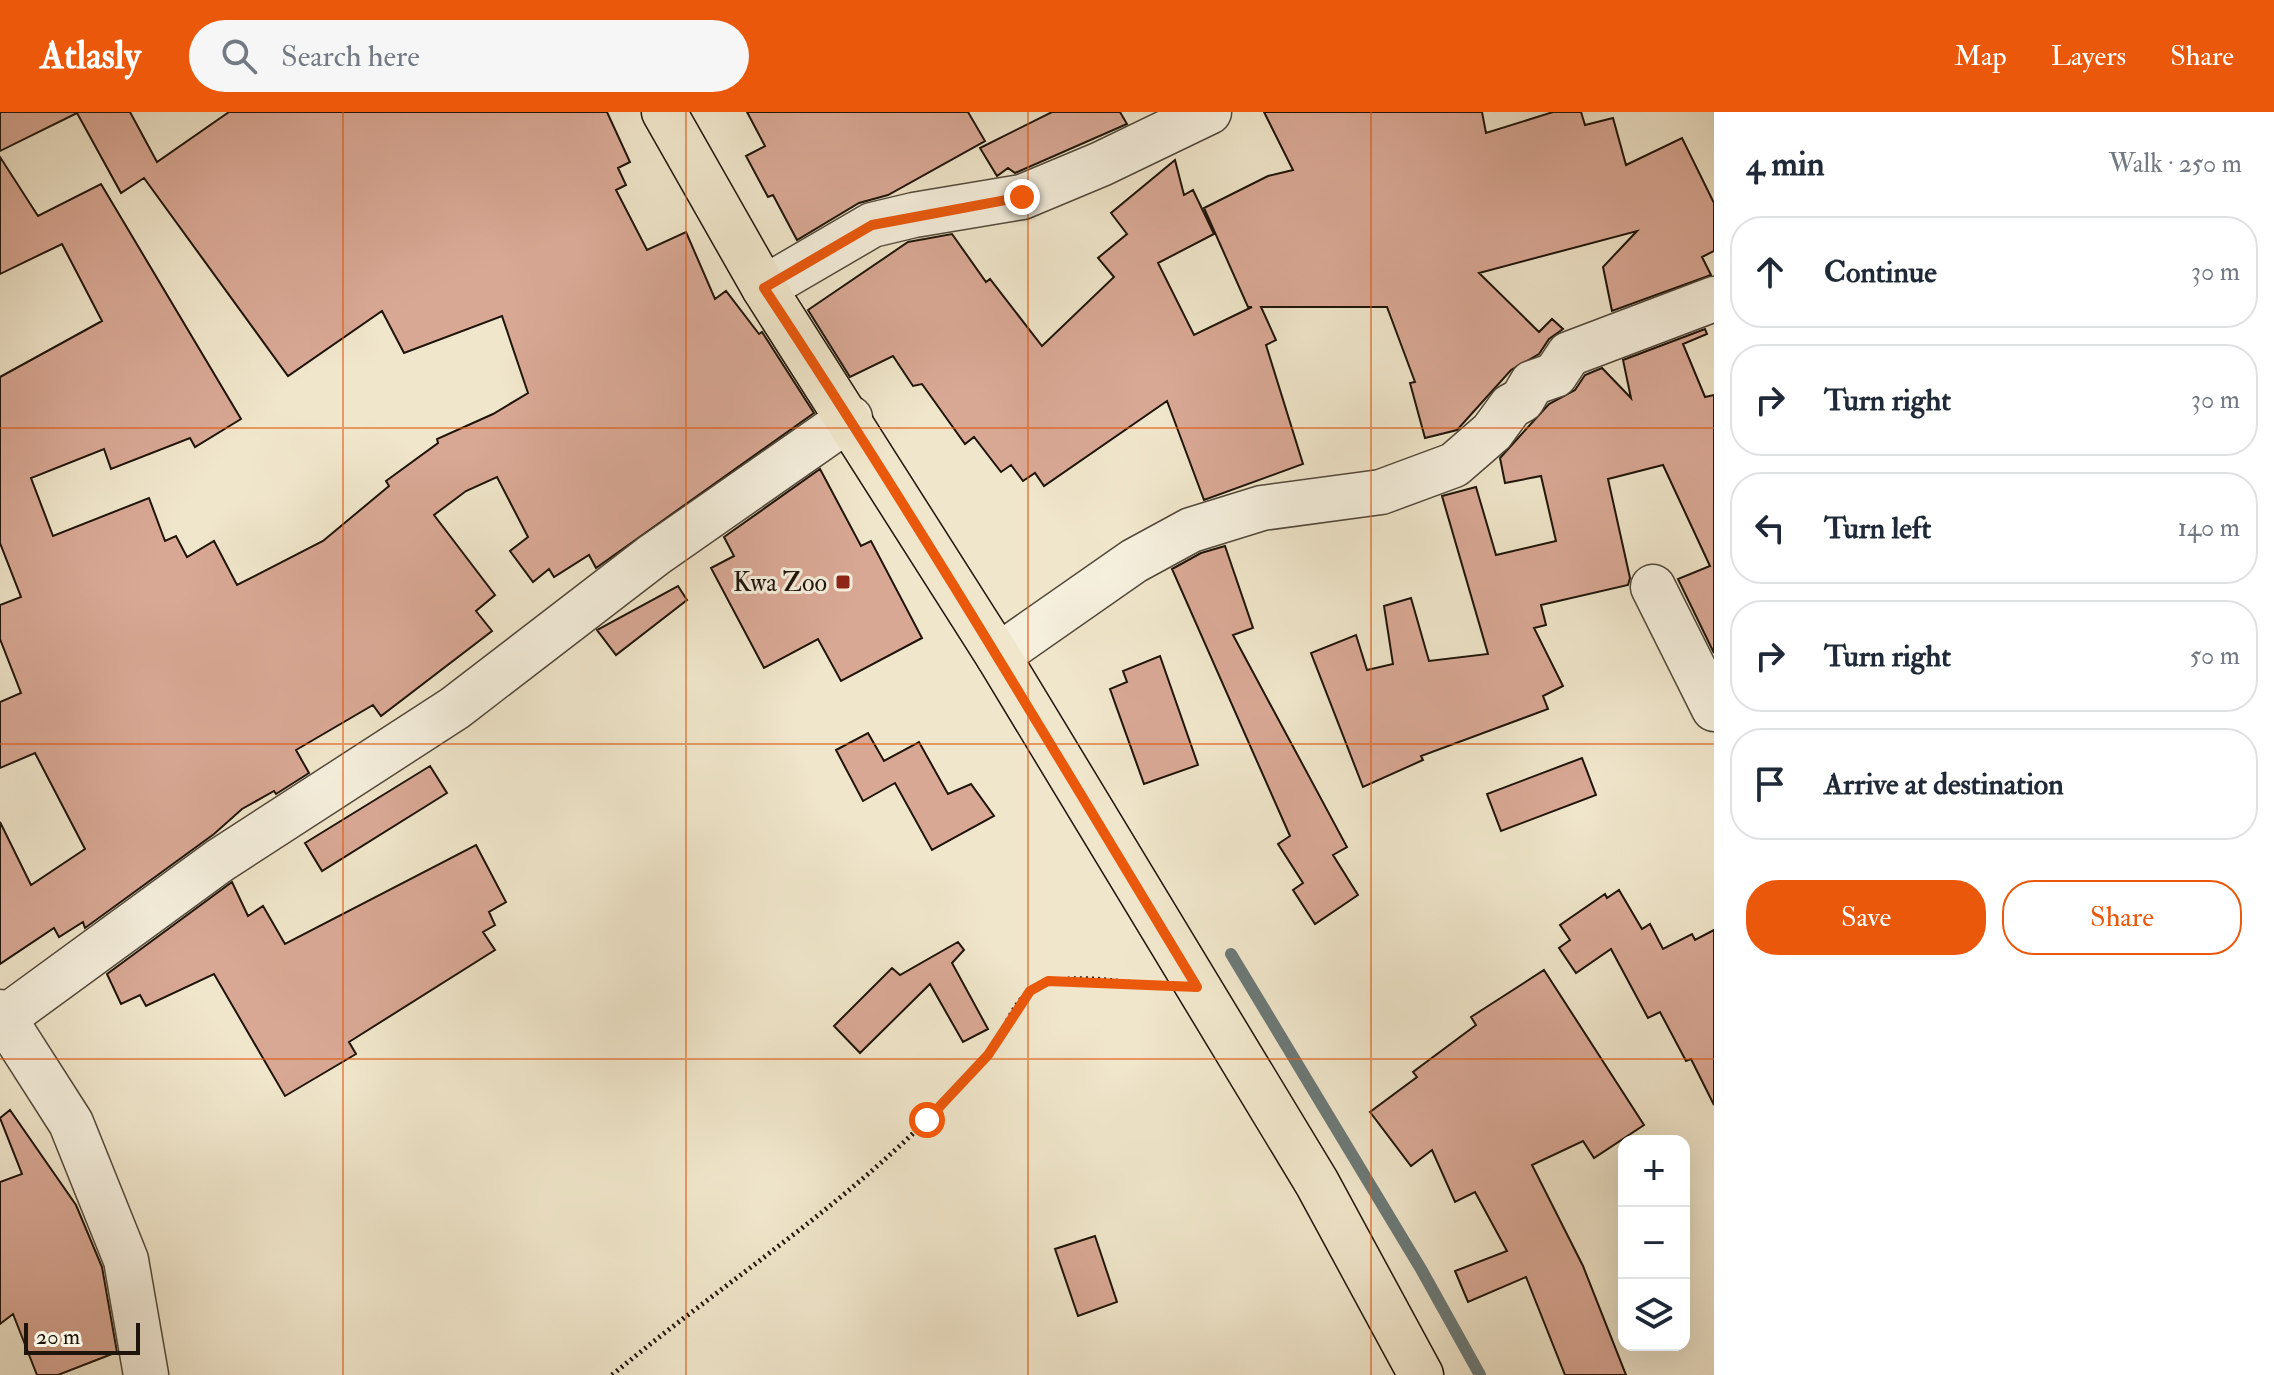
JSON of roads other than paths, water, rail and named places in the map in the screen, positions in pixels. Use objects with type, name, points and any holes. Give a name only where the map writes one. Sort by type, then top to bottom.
[{"type":"main road","points":[[664,112],[764,288],[850,418],[998,656],[1317,1183],[1421,1375]]},
{"type":"street","points":[[764,288],[872,225],[1022,197],[1101,164],[1209,112]]},
{"type":"street","points":[[998,656],[1134,561],[1191,530],[1262,508],[1381,492],[1454,465],[1492,432],[1511,406],[1522,400],[1532,383],[1555,375],[1569,354],[1714,299]]},
{"type":"street","points":[[146,1375],[126,1260],[71,1123],[1,1017],[219,861],[455,708],[654,555],[850,418]]},
{"type":"street","points":[[1653,587],[1714,709]]},
{"type":"waterway","points":[[1231,954],[1421,1269],[1480,1375]]},
{"type":"place","name":"Kwa Zoo","points":[[843,582]]}]
